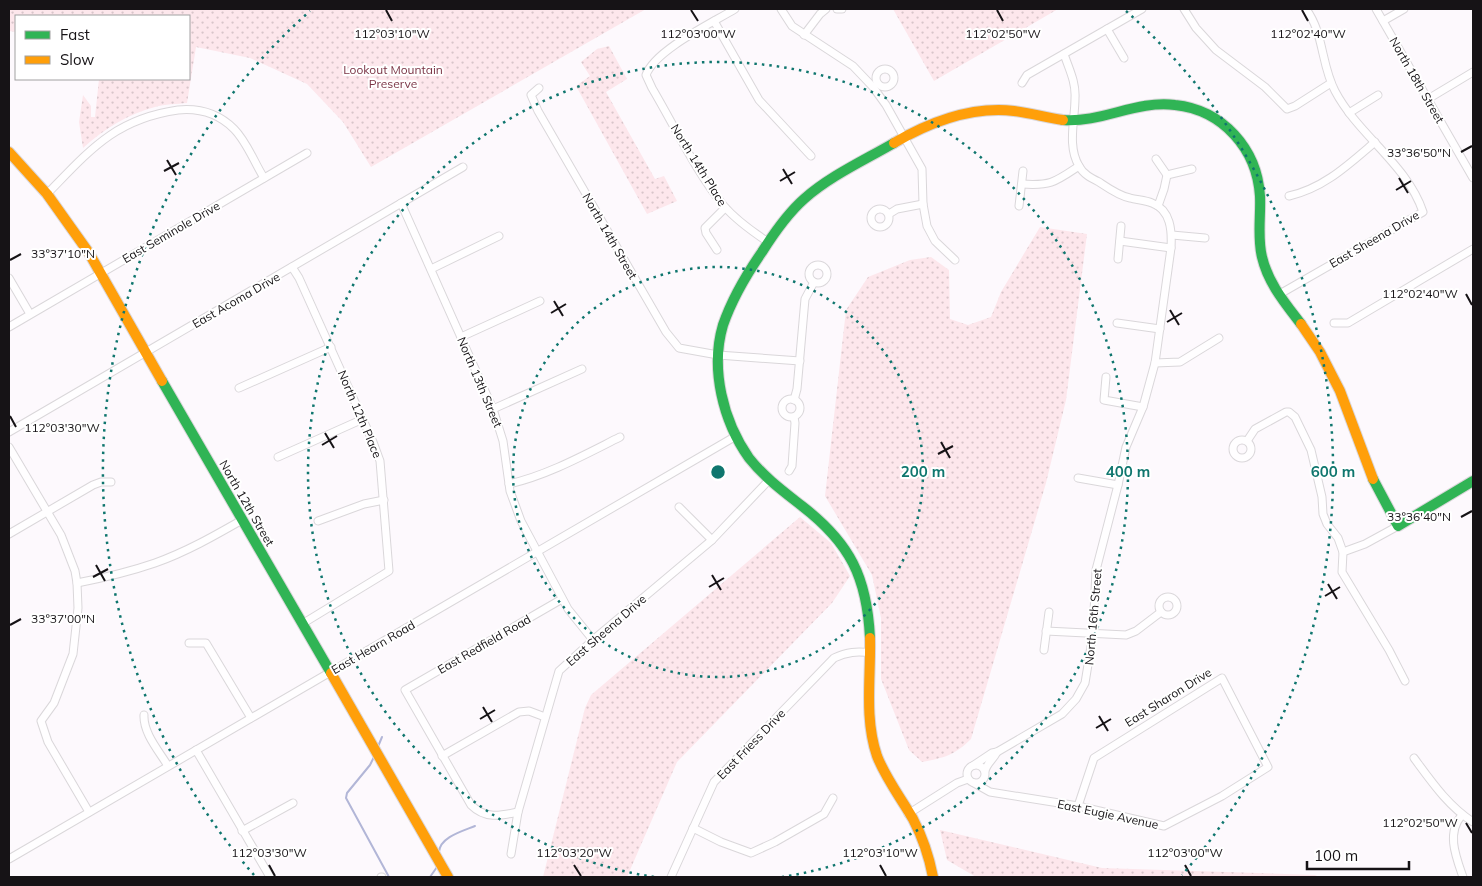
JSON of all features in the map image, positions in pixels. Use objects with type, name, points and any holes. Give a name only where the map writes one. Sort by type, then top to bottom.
[{"type":"street","points":[[735,9],[714,21],[759,100],[811,156]]},
{"type":"street","points":[[781,9],[792,26],[853,66],[876,85],[922,169],[923,204],[928,226],[935,241],[955,260]]},
{"type":"street","points":[[804,35],[826,9]]},
{"type":"street","points":[[837,9],[842,9]]},
{"type":"street","points":[[1022,83],[1027,74],[1142,9]]},
{"type":"street","points":[[1184,9],[1196,28],[1216,50],[1265,87],[1287,109],[1331,83]]},
{"type":"street","points":[[1289,196],[1302,193],[1320,185],[1342,170],[1374,142],[1349,113],[1331,83],[1316,26],[1306,9]]},
{"type":"street","name":"North 18th Street","points":[[1376,9],[1473,178]]},
{"type":"street","points":[[1383,21],[1404,9]]},
{"type":"street","name":"North 14th Place","points":[[714,21],[672,46],[648,69],[646,75],[698,167],[725,208],[768,242]]},
{"type":"street","points":[[1107,29],[1124,58]]},
{"type":"street","points":[[1064,54],[1074,83],[1073,144],[1075,158],[1084,174],[1118,194],[1158,206],[1167,175],[1156,159]]},
{"type":"street","points":[[1428,98],[1473,72]]},
{"type":"street","name":"North 14th Street","points":[[539,88],[531,95],[538,111],[666,332],[679,348],[718,355]]},
{"type":"street","points":[[1349,113],[1378,95]]},
{"type":"street","points":[[933,877],[925,843],[886,774],[873,741],[869,710],[870,612],[863,584],[850,554],[824,523],[769,480],[751,459],[736,436],[721,397],[718,355],[720,337],[731,304],[747,274],[780,225],[802,200],[820,186],[905,136],[945,118],[970,112],[987,110],[1017,111],[1060,120],[1085,120],[1158,103],[1182,104],[1213,117],[1230,130],[1250,156],[1258,175],[1261,191],[1261,258],[1269,280],[1310,337],[1334,379],[1347,406],[1377,489],[1398,526]]},
{"type":"street","points":[[47,194],[105,138],[120,128],[148,116],[187,109],[212,114],[234,130],[264,178]]},
{"type":"street","name":"East Sheena Drive","points":[[1278,295],[1422,212],[1420,204],[1404,177],[1374,142]]},
{"type":"street","name":"North 12th Street","points":[[9,152],[47,194],[76,233],[448,877]]},
{"type":"street","name":"East Seminole Drive","points":[[9,327],[307,153]]},
{"type":"street","points":[[1022,184],[1044,185],[1079,166]]},
{"type":"street","name":"East Acoma Drive","points":[[9,432],[463,167]]},
{"type":"street","points":[[1167,175],[1192,169]]},
{"type":"street","points":[[1019,206],[1023,171]]},
{"type":"street","name":"North 13th Street","points":[[401,203],[493,409],[503,441],[509,484],[517,512],[568,609],[593,640]]},
{"type":"street","points":[[889,214],[897,210],[923,204]]},
{"type":"street","name":"North 16th Street","points":[[974,765],[1062,714],[1076,699],[1085,683],[1093,634],[1096,570],[1126,447],[1143,407],[1155,363],[1172,234],[1169,220],[1158,206]]},
{"type":"street","points":[[716,250],[705,228],[725,208]]},
{"type":"street","points":[[1118,259],[1121,226]]},
{"type":"street","points":[[1172,234],[1205,238]]},
{"type":"street","points":[[431,269],[499,236]]},
{"type":"street","points":[[1120,241],[1171,248]]},
{"type":"street","points":[[1334,323],[1348,323],[1473,249]]},
{"type":"street","name":"North 12th Place","points":[[292,266],[331,347],[380,461],[389,572],[302,624]]},
{"type":"street","points":[[9,278],[30,314]]},
{"type":"street","points":[[794,400],[786,401],[782,409],[786,417],[794,417],[798,414],[800,408],[794,400],[800,361],[805,299],[814,282]]},
{"type":"street","points":[[461,337],[540,301]]},
{"type":"street","points":[[1117,323],[1160,329]]},
{"type":"street","points":[[1155,363],[1180,362],[1219,338]]},
{"type":"street","points":[[239,388],[331,347]]},
{"type":"street","points":[[718,355],[800,361]]},
{"type":"street","points":[[493,409],[582,369]]},
{"type":"street","points":[[1106,377],[1104,400],[1143,407]]},
{"type":"street","points":[[1247,441],[1255,429],[1286,412],[1294,416],[1311,450],[1322,497],[1323,514],[1327,524],[1338,538],[1343,552],[1342,572],[1389,650],[1405,681]]},
{"type":"street","points":[[789,471],[792,466],[796,424],[794,417]]},
{"type":"street","points":[[278,457],[363,419]]},
{"type":"street","name":"East Hearn Road","points":[[11,858],[736,436]]},
{"type":"street","points":[[509,484],[523,481],[578,459],[620,437]]},
{"type":"street","points":[[9,447],[61,535],[75,571],[78,608],[73,654],[54,703],[41,721],[48,742],[89,812]]},
{"type":"street","points":[[1078,478],[1118,485]]},
{"type":"street","name":"East Sheena Drive","points":[[511,854],[518,812],[559,671],[712,540],[769,480]]},
{"type":"street","points":[[1343,552],[1365,544],[1398,526],[1473,481]]},
{"type":"street","points":[[9,534],[93,485],[101,482],[111,482]]},
{"type":"street","points":[[318,522],[364,504],[384,500]]},
{"type":"street","points":[[679,507],[712,540]]},
{"type":"street","points":[[76,583],[116,575],[157,562],[201,543],[242,520]]},
{"type":"street","name":"East Redfield Road","points":[[442,756],[405,690],[562,598]]},
{"type":"street","points":[[1044,650],[1049,612]]},
{"type":"street","points":[[1046,631],[1126,634],[1136,631],[1161,612]]},
{"type":"street","points":[[188,643],[206,643],[250,718]]},
{"type":"street","name":"East Friess Drive","points":[[671,877],[714,782],[834,658],[846,653],[860,651],[871,653]]},
{"type":"street","name":"East Eugie Avenue","points":[[971,781],[990,792],[1078,806],[1164,826],[1222,796],[1268,767],[1222,678]]},
{"type":"street","name":"East Sharon Drive","points":[[1078,806],[1094,758],[1222,678]]},
{"type":"street","points":[[518,812],[496,817],[477,811],[471,805],[442,756],[519,712],[529,711],[545,717]]},
{"type":"street","points":[[144,715],[147,730],[168,766]]},
{"type":"street","points":[[196,750],[270,877]]},
{"type":"street","name":"North 16th Street","points":[[985,773],[987,764],[997,752]]},
{"type":"street","points":[[1414,758],[1446,800],[1462,815],[1473,822]]},
{"type":"street","points":[[971,781],[967,770],[974,765],[982,767],[986,781],[994,792]]},
{"type":"street","points":[[908,814],[957,784],[983,780],[985,773]]},
{"type":"street","points":[[693,828],[721,842],[751,853],[775,842],[824,814],[833,798]]},
{"type":"street","points":[[242,831],[293,803]]},
{"type":"street","points":[[1462,815],[1454,827],[1453,834],[1455,854],[1463,877]]},
{"type":"street","points":[[9,849],[11,858]]},
{"type":"green space","name":"Lookout Mountain Preserve","points":[[9,9],[646,9],[371,167],[343,122],[307,84],[250,58],[196,47],[187,103],[159,106],[135,114],[108,129],[83,148],[79,122],[83,95],[91,106],[91,117],[95,117],[99,80],[190,80],[190,15],[15,15],[15,32],[9,31]]},
{"type":"green space","points":[[893,9],[1058,9],[934,81]]},
{"type":"green space","points":[[609,46],[627,79],[606,92],[655,179],[664,176],[677,201],[647,214],[576,86],[590,76],[581,62],[597,49]]},
{"type":"green space","points":[[1040,227],[1087,234],[1066,400],[1046,483],[971,739],[960,749],[949,755],[922,762],[909,750],[881,679],[881,618],[872,575],[825,496],[846,310],[868,277],[910,260],[931,257],[949,270],[950,319],[968,325],[991,317],[1001,292]]},
{"type":"green space","points":[[800,517],[831,543],[850,576],[832,603],[677,762],[627,877],[543,877],[585,708],[591,695]]},
{"type":"green space","points":[[940,830],[1102,868],[1315,875],[1319,877],[976,877],[947,860]]},
{"type":"waterway","points":[[377,749],[382,737]]},
{"type":"waterway","points":[[375,755],[370,765],[347,793],[346,798],[389,877]]},
{"type":"waterway","points":[[439,852],[443,842],[448,838],[475,826]]},
{"type":"waterway","points":[[430,877],[437,867]]},
{"type":"traffic: fast","points":[[1063,120],[1091,118],[1133,108],[1161,104],[1192,108],[1222,124],[1234,135],[1252,163],[1260,196],[1260,242],[1262,257],[1268,275],[1301,324]]},
{"type":"traffic: fast","points":[[870,638],[865,597],[853,563],[844,548],[819,520],[774,484],[749,458],[732,428],[726,411],[721,394],[718,359],[723,325],[735,297],[745,278],[786,217],[804,199],[825,183],[894,143]]},
{"type":"traffic: fast","points":[[162,381],[331,673]]},
{"type":"traffic: fast","points":[[1373,479],[1398,526],[1473,481]]},
{"type":"traffic: slow","points":[[894,143],[936,122],[967,113],[998,110],[1014,111],[1063,120]]},
{"type":"traffic: slow","points":[[9,152],[47,194],[89,253],[162,381]]},
{"type":"traffic: slow","points":[[1301,324],[1320,352],[1340,391],[1373,479]]},
{"type":"traffic: slow","points":[[870,638],[869,712],[873,742],[885,773],[920,833],[928,854],[933,877]]},
{"type":"traffic: slow","points":[[331,673],[448,877]]}]
